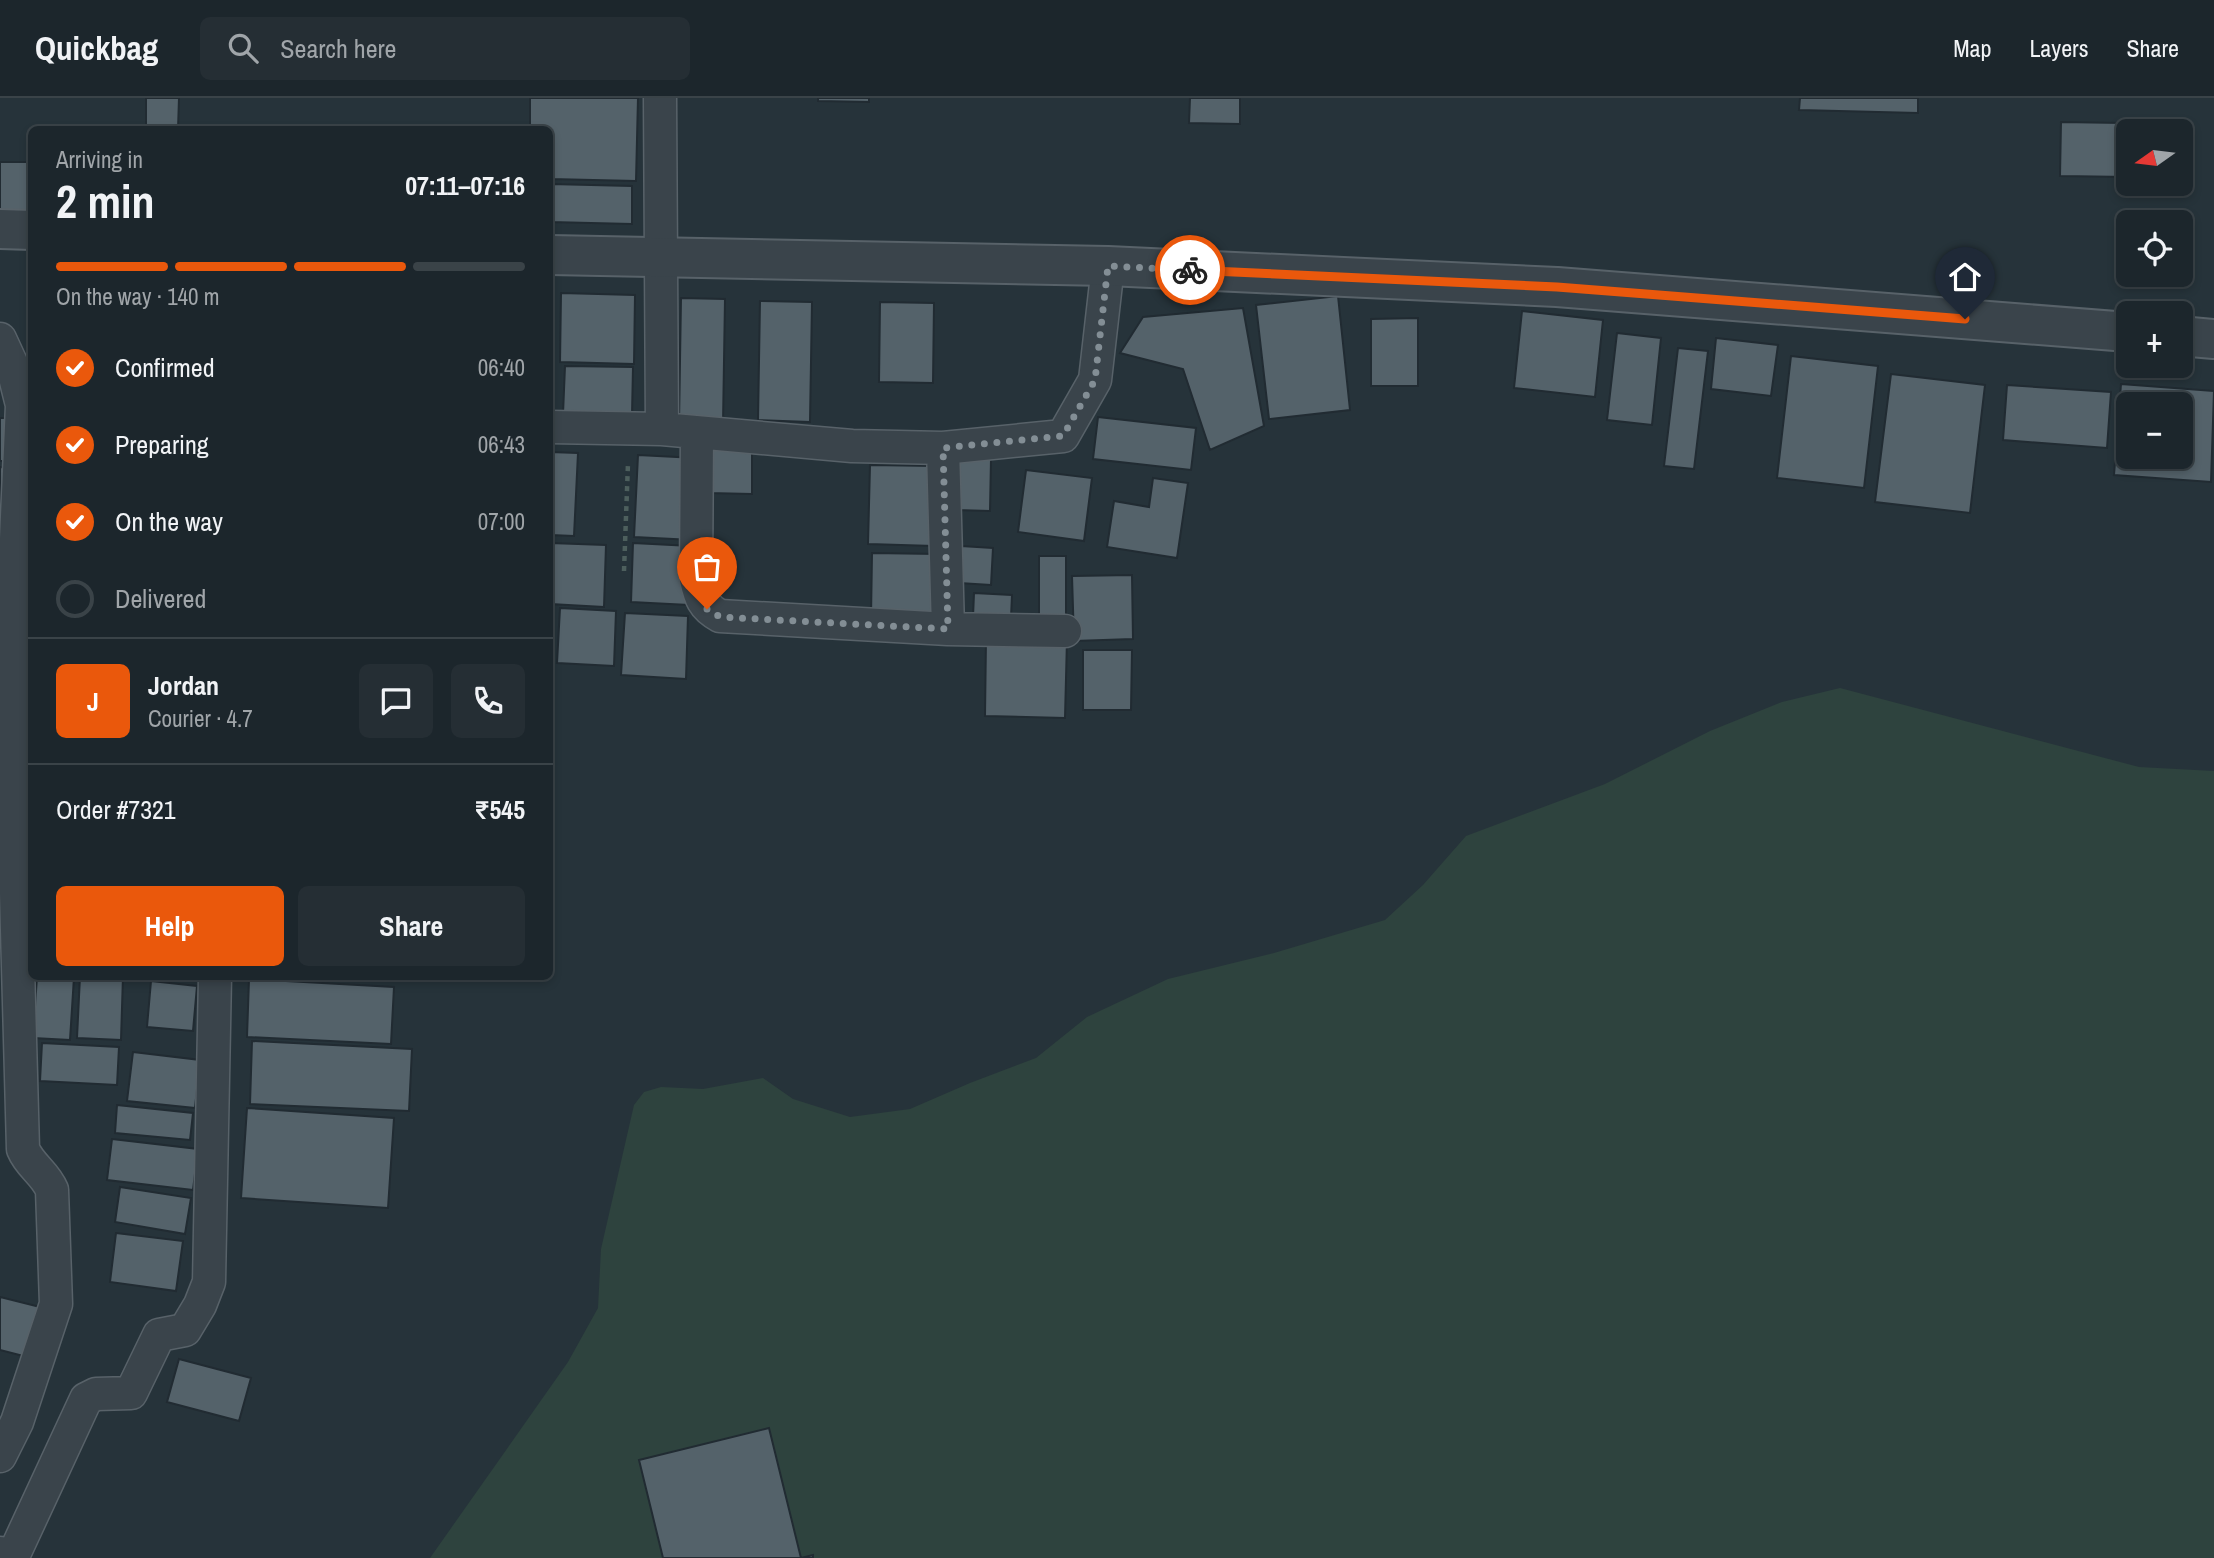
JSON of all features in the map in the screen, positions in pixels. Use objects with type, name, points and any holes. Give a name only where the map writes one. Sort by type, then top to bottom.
[{"type":"street","points":[[660,98],[662,429]]},
{"type":"street","points":[[0,229],[28,230]]},
{"type":"street","points":[[553,255],[1108,266],[1557,287],[2116,331]]},
{"type":"street","points":[[553,427],[662,429],[852,446],[943,448],[1063,436],[1095,380],[1108,266]]},
{"type":"street","points":[[2193,337],[2214,339]]},
{"type":"street","points":[[0,339],[27,405],[5,673],[22,783],[23,1149],[28,1160],[46,1177],[52,1190],[56,1304],[17,1422],[0,1456]]},
{"type":"street","points":[[697,433],[696,579],[700,598],[707,609],[720,617],[948,629],[1065,631]]},
{"type":"street","points":[[943,448],[948,629]]},
{"type":"street","points":[[0,1553],[10,1555],[16,1550],[86,1399],[96,1394],[131,1393],[159,1335],[184,1330],[209,1282],[215,980]]},
{"type":"path","points":[[624,571],[629,428]]},
{"type":"green space","points":[[1840,688],[2139,767],[2214,771],[2214,1558],[430,1558],[568,1362],[598,1308],[601,1249],[634,1105],[644,1092],[661,1087],[703,1089],[763,1078],[793,1099],[850,1117],[910,1109],[1036,1058],[1087,1017],[1168,979],[1274,953],[1385,920],[1423,885],[1466,836],[1605,784],[1710,731],[1782,702]]},
{"type":"building","points":[[146,98],[179,98],[178,126],[146,126]]},
{"type":"building","points":[[530,98],[638,98],[636,181],[553,179],[553,126],[530,126]]},
{"type":"building","points":[[818,98],[869,98],[869,102],[818,101]]},
{"type":"building","points":[[1190,98],[1240,98],[1240,124],[1189,123]]},
{"type":"building","points":[[1800,98],[1918,98],[1918,113],[1799,110]]},
{"type":"building","points":[[2061,122],[2116,123],[2116,177],[2060,176]]},
{"type":"building","points":[[0,162],[28,162],[28,216],[0,215]]},
{"type":"building","points":[[553,184],[632,186],[632,224],[553,222]]},
{"type":"building","points":[[561,293],[635,295],[634,364],[560,362]]},
{"type":"building","points":[[1338,296],[1350,410],[1269,419],[1256,305]]},
{"type":"building","points":[[681,298],[725,299],[723,424],[679,423]]},
{"type":"building","points":[[760,301],[812,302],[810,422],[758,420]]},
{"type":"building","points":[[880,302],[934,303],[933,383],[879,382]]},
{"type":"building","points":[[1243,308],[1264,426],[1210,450],[1183,369],[1120,353],[1143,317]]},
{"type":"building","points":[[1522,311],[1603,320],[1595,397],[1514,388]]},
{"type":"building","points":[[1418,318],[1418,386],[1371,386],[1371,319]]},
{"type":"building","points":[[1617,333],[1661,338],[1652,425],[1607,420]]},
{"type":"building","points":[[1716,338],[1778,345],[1771,396],[1711,389]]},
{"type":"building","points":[[1678,348],[1708,351],[1694,469],[1664,466]]},
{"type":"building","points":[[1791,356],[1878,366],[1864,488],[1777,478]]},
{"type":"building","points":[[565,366],[633,367],[632,415],[563,414]]},
{"type":"building","points":[[1891,374],[1985,385],[1970,513],[1875,502]]},
{"type":"building","points":[[2121,384],[2214,391],[2211,482],[2114,475],[2116,449],[2116,469],[2193,469],[2193,392],[2120,392]]},
{"type":"building","points":[[2007,385],[2111,392],[2107,448],[2003,440]]},
{"type":"building","points":[[1098,417],[1196,428],[1191,470],[1093,459]]},
{"type":"building","points":[[0,418],[11,418],[10,461],[0,461]]},
{"type":"building","points":[[710,446],[752,447],[752,494],[708,493]]},
{"type":"building","points":[[553,452],[578,453],[574,536],[553,535]]},
{"type":"building","points":[[638,455],[696,458],[693,540],[634,537]]},
{"type":"building","points":[[956,458],[991,459],[990,511],[956,510]]},
{"type":"building","points":[[870,465],[935,466],[934,546],[868,544]]},
{"type":"building","points":[[0,467],[14,468],[13,524],[0,523]]},
{"type":"building","points":[[1026,470],[1092,478],[1084,541],[1018,532]]},
{"type":"building","points":[[1153,478],[1188,483],[1177,558],[1107,547],[1114,501],[1149,507]]},
{"type":"building","points":[[553,543],[606,545],[604,607],[553,604]]},
{"type":"building","points":[[633,543],[691,546],[689,605],[631,602]]},
{"type":"building","points":[[961,546],[993,548],[991,585],[959,583]]},
{"type":"building","points":[[872,553],[938,554],[938,619],[871,617]]},
{"type":"building","points":[[1039,556],[1066,556],[1066,619],[1039,620]]},
{"type":"building","points":[[1132,575],[1133,639],[1074,641],[1072,576]]},
{"type":"building","points":[[974,593],[1012,595],[1011,618],[973,617]]},
{"type":"building","points":[[560,608],[616,611],[614,666],[557,663]]},
{"type":"building","points":[[625,613],[688,616],[686,679],[621,675]]},
{"type":"building","points":[[986,638],[1067,639],[1065,718],[985,716]]},
{"type":"building","points":[[1083,650],[1132,650],[1131,710],[1083,710]]},
{"type":"building","points":[[37,980],[74,980],[70,1040],[33,1038]]},
{"type":"building","points":[[80,980],[123,980],[121,1040],[77,1038]]},
{"type":"building","points":[[249,980],[394,987],[391,1044],[247,1037]]},
{"type":"building","points":[[151,981],[197,986],[193,1031],[147,1027]]},
{"type":"building","points":[[252,1041],[412,1049],[409,1111],[250,1104]]},
{"type":"building","points":[[42,1043],[119,1047],[117,1085],[40,1081]]},
{"type":"building","points":[[133,1052],[200,1060],[195,1108],[127,1101]]},
{"type":"building","points":[[117,1105],[193,1113],[190,1140],[115,1133]]},
{"type":"building","points":[[247,1108],[394,1118],[388,1208],[241,1198]]},
{"type":"building","points":[[112,1139],[198,1149],[193,1190],[107,1180]]},
{"type":"building","points":[[120,1187],[191,1198],[185,1234],[115,1222]]},
{"type":"building","points":[[116,1233],[183,1241],[176,1291],[110,1282]]},
{"type":"building","points":[[0,1297],[48,1309],[35,1359],[0,1350]]},
{"type":"building","points":[[179,1359],[251,1378],[239,1421],[167,1402]]},
{"type":"building","points":[[769,1428],[801,1558],[663,1558],[639,1460]]},
{"type":"way so far","points":[[707,609],[720,617],[948,629],[943,448],[1063,436],[1095,380],[1108,266],[1190,270]]},
{"type":"route","points":[[1190,270],[1557,287],[1965,319]]}]
